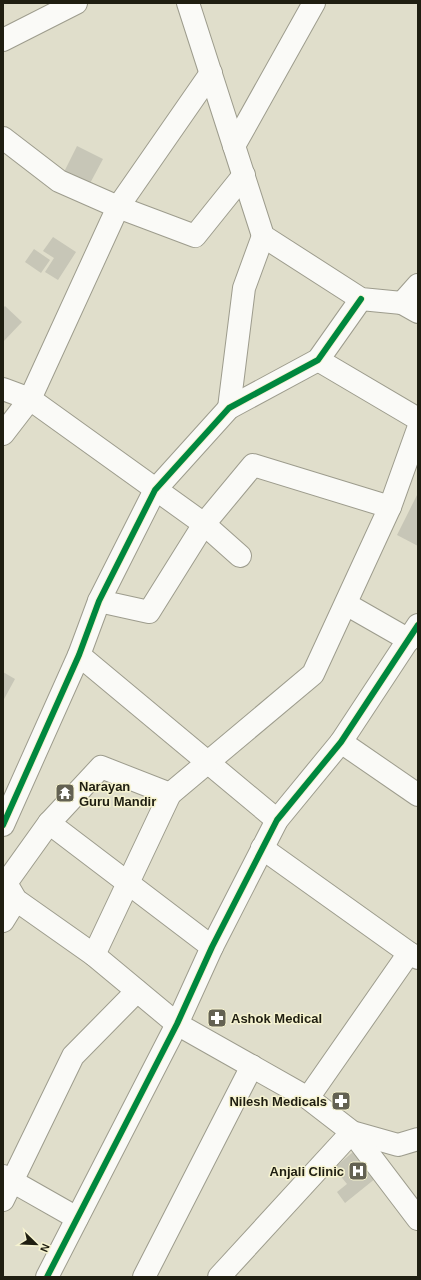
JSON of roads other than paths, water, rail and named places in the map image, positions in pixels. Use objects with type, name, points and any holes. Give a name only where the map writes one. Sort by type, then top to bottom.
[{"type":"street","points":[[3,40],[76,3]]},
{"type":"street","points":[[188,3],[263,236],[244,288],[229,408]]},
{"type":"street","points":[[234,146],[314,3]]},
{"type":"street","points":[[3,434],[30,400],[118,207],[211,73]]},
{"type":"street","points":[[3,138],[59,181],[118,207],[195,236],[244,175]]},
{"type":"street","points":[[263,236],[361,300],[410,307],[418,285]]},
{"type":"street","points":[[3,825],[80,655],[100,601],[155,490],[229,408],[318,360],[361,300]]},
{"type":"street","points":[[318,360],[418,419]]},
{"type":"street","points":[[3,389],[30,400],[204,524],[240,556]]},
{"type":"street","points":[[94,955],[170,794],[313,674],[390,507],[418,428]]},
{"type":"street","points":[[100,601],[149,612],[204,524],[253,465],[390,507]]},
{"type":"street","points":[[47,1277],[178,1024],[212,947],[277,820],[341,742],[413,633],[346,604]]},
{"type":"street","points":[[80,655],[277,820]]},
{"type":"street","points":[[341,742],[418,795]]},
{"type":"street","points":[[3,921],[8,887],[49,823],[101,767],[170,794]]},
{"type":"street","points":[[49,823],[212,947]]},
{"type":"street","points":[[262,848],[414,956],[308,1098]]},
{"type":"street","points":[[8,887],[178,1024],[308,1098],[352,1132],[418,1219]]},
{"type":"street","points":[[77,1218],[6,1185],[73,1056],[137,991]]},
{"type":"street","points":[[144,1277],[252,1066]]},
{"type":"street","points":[[352,1132],[398,1145],[418,1139]]},
{"type":"street","points":[[219,1277],[352,1132]]},
{"type":"place","name":"Narayan Guru Mandir","points":[[65,793]]},
{"type":"place","name":"Ashok Medical","points":[[217,1018]]},
{"type":"place","name":"Nilesh Medicals","points":[[341,1101]]},
{"type":"place","name":"Anjali Clinic","points":[[358,1171]]}]
